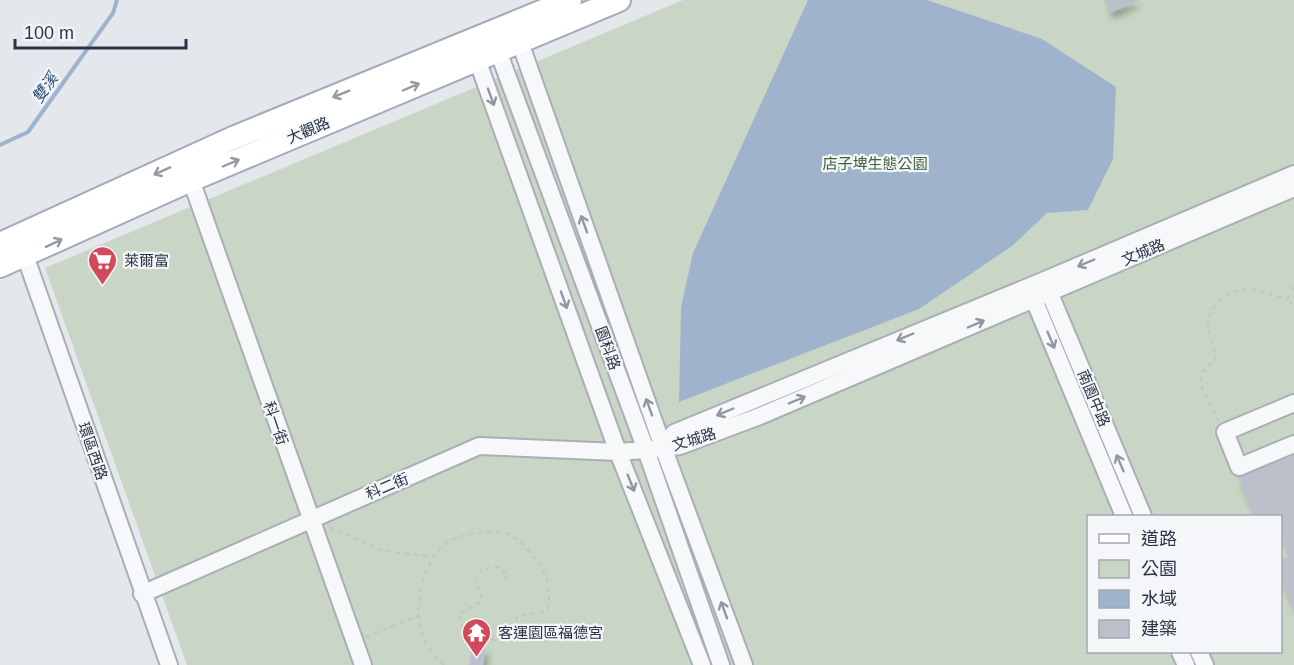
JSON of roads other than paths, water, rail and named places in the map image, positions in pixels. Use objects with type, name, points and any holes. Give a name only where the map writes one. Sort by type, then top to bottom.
[{"type":"main road","name":"大觀路","points":[[516,33],[570,0]]},
{"type":"main road","name":"大觀路","points":[[0,266],[14,245],[233,138],[516,33],[620,0]]},
{"type":"main road","name":"大觀路","points":[[14,245],[191,180],[484,46]]},
{"type":"street","points":[[516,33],[663,447],[744,665]]},
{"type":"street","points":[[484,46],[618,452],[702,665]]},
{"type":"street","name":"園科路","points":[[484,46],[646,450],[721,665]]},
{"type":"street","name":"文城路","points":[[1039,290],[1294,174]]},
{"type":"street","name":"科一街","points":[[191,180],[363,665]]},
{"type":"street","name":"文城路","points":[[663,447],[674,433],[1294,188]]},
{"type":"street","name":"環區西路","points":[[14,245],[169,665]]},
{"type":"street","name":"南園中路","points":[[1039,290],[1124,515]]},
{"type":"street","name":"南園中路","points":[[1039,290],[1143,515]]},
{"type":"street","points":[[1294,403],[1225,432],[1239,467],[1294,444]]},
{"type":"street","name":"科二街","points":[[142,594],[479,446],[618,452],[663,447]]},
{"type":"water","name":"店子埤生態公園","points":[[808,0],[927,0],[1042,39],[1116,87],[1113,159],[1088,210],[1047,213],[1012,246],[919,309],[679,402],[681,307],[693,253]]},
{"type":"waterway","name":"雙溪","points":[[0,145],[28,132],[113,13],[117,0]]},
{"type":"place","name":"萊爾富","points":[[103,286]]},
{"type":"place","name":"客運園區福德宮","points":[[477,658]]}]
